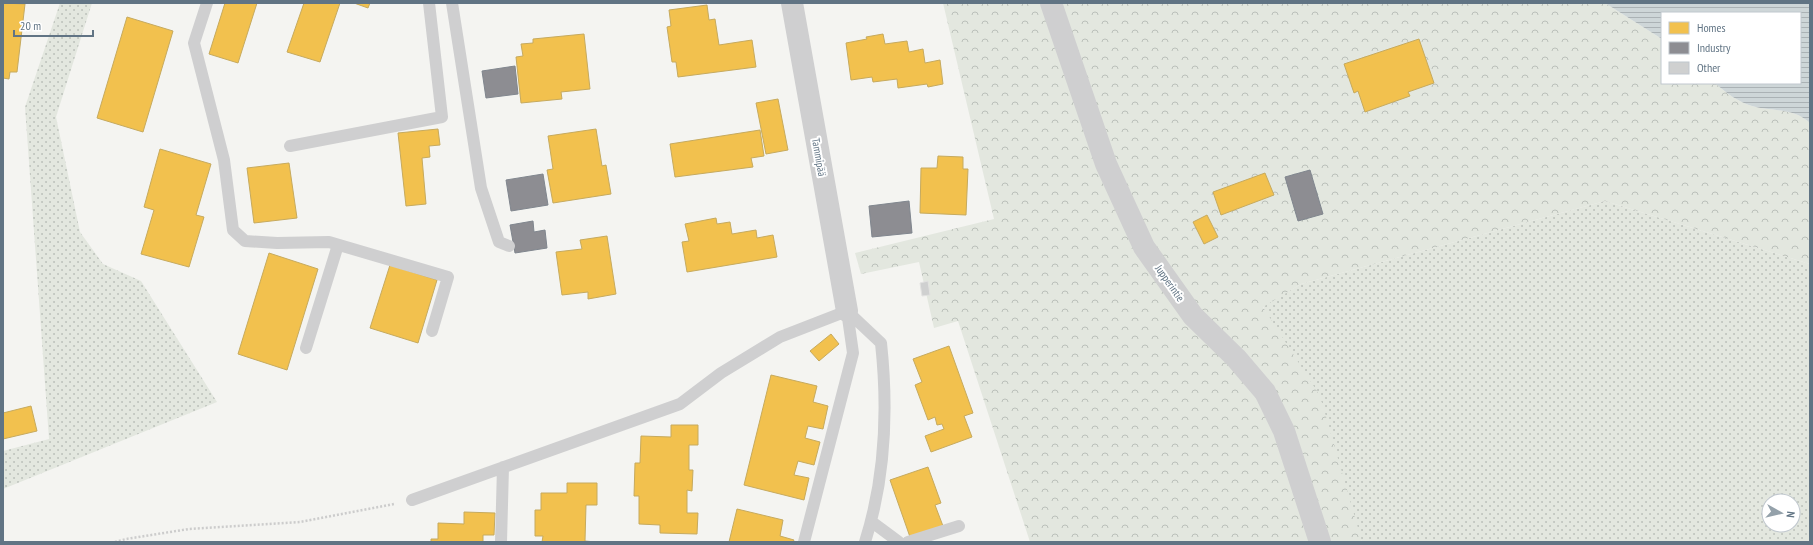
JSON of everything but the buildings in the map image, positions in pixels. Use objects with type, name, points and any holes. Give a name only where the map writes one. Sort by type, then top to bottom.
[{"type":"street","name":"Tammipää","points":[[792,3],[847,311]]},
{"type":"street","name":"Jupperintie","points":[[1051,3],[1106,164],[1144,247],[1193,316],[1236,358],[1265,392],[1284,431],[1320,542]]},
{"type":"lane","points":[[207,3],[194,43],[224,160],[233,230],[245,241],[277,243],[329,242],[448,277],[432,331]]},
{"type":"lane","points":[[290,146],[442,117],[429,3]]},
{"type":"lane","points":[[452,3],[481,188],[498,242],[509,246]]},
{"type":"lane","points":[[306,348],[338,245]]},
{"type":"lane","points":[[412,500],[680,404],[721,373],[780,337],[847,311]]},
{"type":"lane","points":[[847,311],[881,343],[885,376],[883,453],[872,522],[865,542]]},
{"type":"lane","points":[[804,542],[853,353],[847,311]]},
{"type":"lane","points":[[502,542],[503,467]]},
{"type":"lane","points":[[872,522],[899,542]]},
{"type":"lane","points":[[908,542],[959,526]]},
{"type":"path","points":[[115,542],[126,538],[189,529],[300,522],[412,500]]},
{"type":"green space","points":[[60,3],[92,3],[56,117],[80,232],[103,264],[141,281],[217,402],[3,489],[3,451],[49,439],[25,107]]},
{"type":"green space","points":[[943,3],[1605,3],[1661,38],[1661,84],[1716,84],[1742,102],[1760,108],[1797,114],[1810,123],[1810,264],[1605,201],[1301,284],[1263,307],[1320,396],[1362,542],[1030,542],[958,321],[934,328],[919,262],[861,274],[855,253],[994,219]]},
{"type":"green space","points":[[1605,201],[1810,264],[1810,542],[1362,542],[1263,306],[1301,284]]},
{"type":"shaded area","points":[[1605,3],[1810,3],[1810,123],[1797,114],[1760,108],[1742,102],[1716,84],[1801,84],[1801,12],[1661,12],[1661,38]]}]
